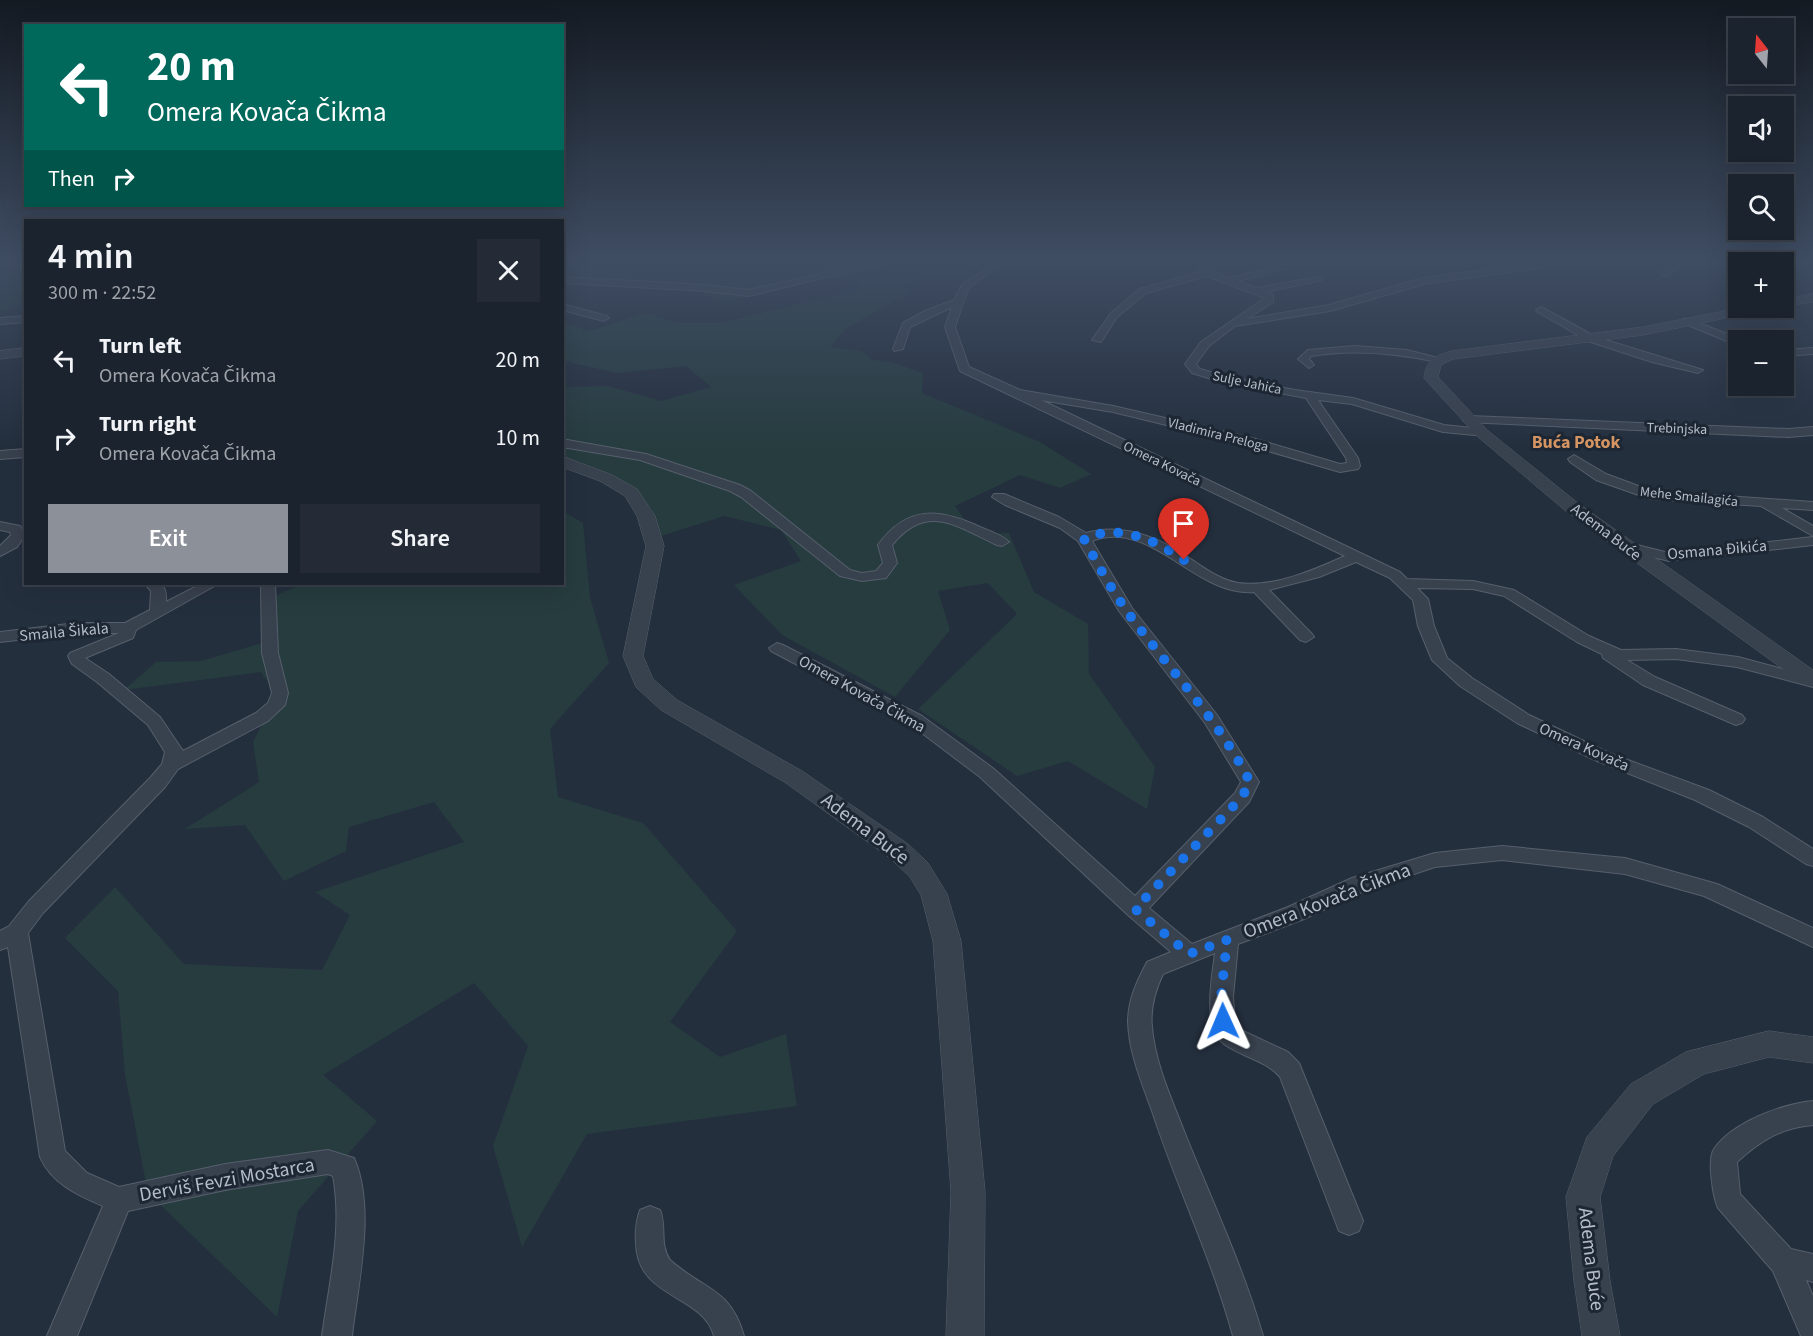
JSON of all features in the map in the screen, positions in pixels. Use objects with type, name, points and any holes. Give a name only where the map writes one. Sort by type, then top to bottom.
[{"type":"street","points":[[898,349],[906,325],[909,323]]},
{"type":"street","name":"Vladimira Preloga","points":[[951,323],[950,327],[964,369],[1017,393],[1113,409],[1238,438],[1341,468],[1354,466],[1352,458],[1310,396]]},
{"type":"street","points":[[1097,340],[1108,323]]},
{"type":"street","name":"Sulje Jahića","points":[[1236,323],[1205,344],[1194,357],[1191,367],[1219,378],[1310,396]]},
{"type":"street","points":[[1564,323],[1592,339],[1656,360],[1698,370]]},
{"type":"street","points":[[1309,365],[1303,359],[1308,353],[1322,350],[1400,352],[1437,359],[1474,351],[1592,339],[1674,323]]},
{"type":"street","points":[[1692,323],[1728,338]]},
{"type":"street","points":[[1794,352],[1813,351]]},
{"type":"street","points":[[0,355],[24,352]]},
{"type":"street","name":"Adema Buće","points":[[1437,359],[1432,367],[1431,378],[1482,433],[1573,508],[1813,681]]},
{"type":"street","name":"Omera Kovača","points":[[1017,393],[1395,575],[1420,599],[1426,626],[1440,660],[1466,682],[1523,719],[1603,757],[1702,795],[1756,822],[1813,859]]},
{"type":"street","points":[[1310,396],[1353,401],[1443,428],[1482,433]]},
{"type":"street","name":"Trebinjska","points":[[1469,420],[1777,433],[1813,431]]},
{"type":"street","points":[[564,443],[642,457],[735,488],[746,494],[845,573],[862,577],[881,575],[890,563],[885,545],[908,520],[924,516],[945,517],[1002,542]]},
{"type":"street","points":[[0,455],[24,453]]},
{"type":"street","name":"Mehe Smailagića","points":[[1574,459],[1601,477],[1650,495],[1813,506]]},
{"type":"street","name":"Adema Buće","points":[[570,466],[631,493],[646,516],[654,546],[633,656],[644,682],[669,705],[794,777],[899,851],[919,870],[934,894],[947,941],[968,1192],[965,1336]]},
{"type":"street","points":[[999,497],[1066,524],[1084,539],[1133,620],[1231,748],[1250,782],[1242,797],[1135,909]]},
{"type":"street","points":[[1766,504],[1813,532]]},
{"type":"street","points":[[0,526],[15,529],[18,535],[12,544],[0,552]]},
{"type":"street","points":[[1084,539],[1108,533],[1150,539],[1214,579],[1236,587],[1258,587],[1327,570],[1355,557]]},
{"type":"street","name":"Osmana Đikića","points":[[1623,545],[1645,553],[1670,557],[1813,541]]},
{"type":"street","name":"Omera Kovača","points":[[1404,583],[1473,585],[1509,593],[1604,651],[1630,657],[1676,654],[1738,662],[1813,681]]},
{"type":"street","points":[[153,585],[159,589],[158,612]]},
{"type":"street","name":"Smaila Šikala","points":[[0,638],[77,628],[128,628],[209,585]]},
{"type":"street","points":[[171,765],[262,717],[276,705],[280,693],[270,653],[268,585]]},
{"type":"street","points":[[1258,587],[1306,637]]},
{"type":"street","name":"Smaila Šikala","points":[[128,628],[127,635],[83,651],[76,656],[78,661],[103,678],[154,721],[174,752],[171,765]]},
{"type":"street","name":"Omera Kovača Čikma","points":[[777,648],[915,720],[987,773],[1135,909],[1189,954]]},
{"type":"street","points":[[1604,651],[1649,681],[1736,719]]},
{"type":"street","name":"Derviš Fevzi Mostarca","points":[[171,765],[158,782],[8,937],[53,1157],[78,1182],[119,1200],[225,1177],[328,1162],[345,1167],[350,1184],[349,1223],[337,1336]]},
{"type":"street","name":"Omera Kovača Čikma","points":[[1248,1336],[1238,1297],[1166,1117],[1149,1066],[1140,1022],[1143,992],[1155,968],[1296,913],[1359,884],[1435,860],[1502,853],[1625,866],[1710,890],[1813,938]]},
{"type":"street","points":[[1227,940],[1221,997],[1223,1021],[1231,1036],[1279,1059],[1290,1071],[1349,1221]]},
{"type":"street","name":"Adema Buće","points":[[1601,1336],[1592,1281],[1583,1197],[1599,1148],[1642,1094],[1697,1062],[1769,1044],[1813,1050]]},
{"type":"street","points":[[1813,1113],[1792,1114],[1752,1131],[1724,1157],[1726,1199],[1783,1261],[1813,1329]]},
{"type":"street","name":"Derviš Fevzi Mostarca","points":[[62,1336],[119,1200]]},
{"type":"street","points":[[650,1220],[651,1257],[669,1280],[712,1304],[728,1329],[729,1336]]},
{"type":"street","points":[[1783,1261],[1813,1268]]},
{"type":"green space","points":[[564,323],[589,331],[613,323],[855,323],[845,329],[831,347],[861,351],[872,360],[891,362],[923,373],[922,393],[1040,442],[1091,474],[1060,488],[1020,475],[955,506],[974,533],[1009,533],[1034,592],[1088,624],[1089,674],[1155,767],[1147,809],[1068,761],[1017,776],[918,709],[1017,614],[988,583],[938,591],[950,630],[895,697],[782,635],[734,585],[801,561],[781,530],[724,516],[658,537],[651,508],[598,469],[564,456],[564,387],[608,386],[661,401],[711,387],[686,366],[617,373],[564,361]]},
{"type":"green space","points":[[564,512],[583,523],[590,597],[609,663],[550,729],[558,797],[643,823],[737,931],[670,1022],[720,1057],[786,1034],[797,1106],[587,1134],[522,1247],[493,1146],[528,1046],[474,983],[323,1075],[377,1121],[298,1211],[277,1317],[148,1193],[125,1075],[118,991],[65,938],[115,887],[184,964],[322,970],[350,915],[315,892],[464,842],[434,802],[349,827],[346,851],[284,881],[245,825],[185,829],[259,782],[253,742],[277,695],[261,672],[124,690],[156,662],[201,661],[269,641],[263,601],[300,585],[564,585]]},
{"type":"district","name":"Buća Potok","points":[[1576,442]]},
{"type":"route","points":[[1184,560],[1150,539],[1127,534],[1108,533],[1092,535],[1084,539],[1133,620],[1238,757],[1250,782],[1242,797],[1135,909],[1189,954],[1227,940],[1221,997],[1223,1021]]}]
